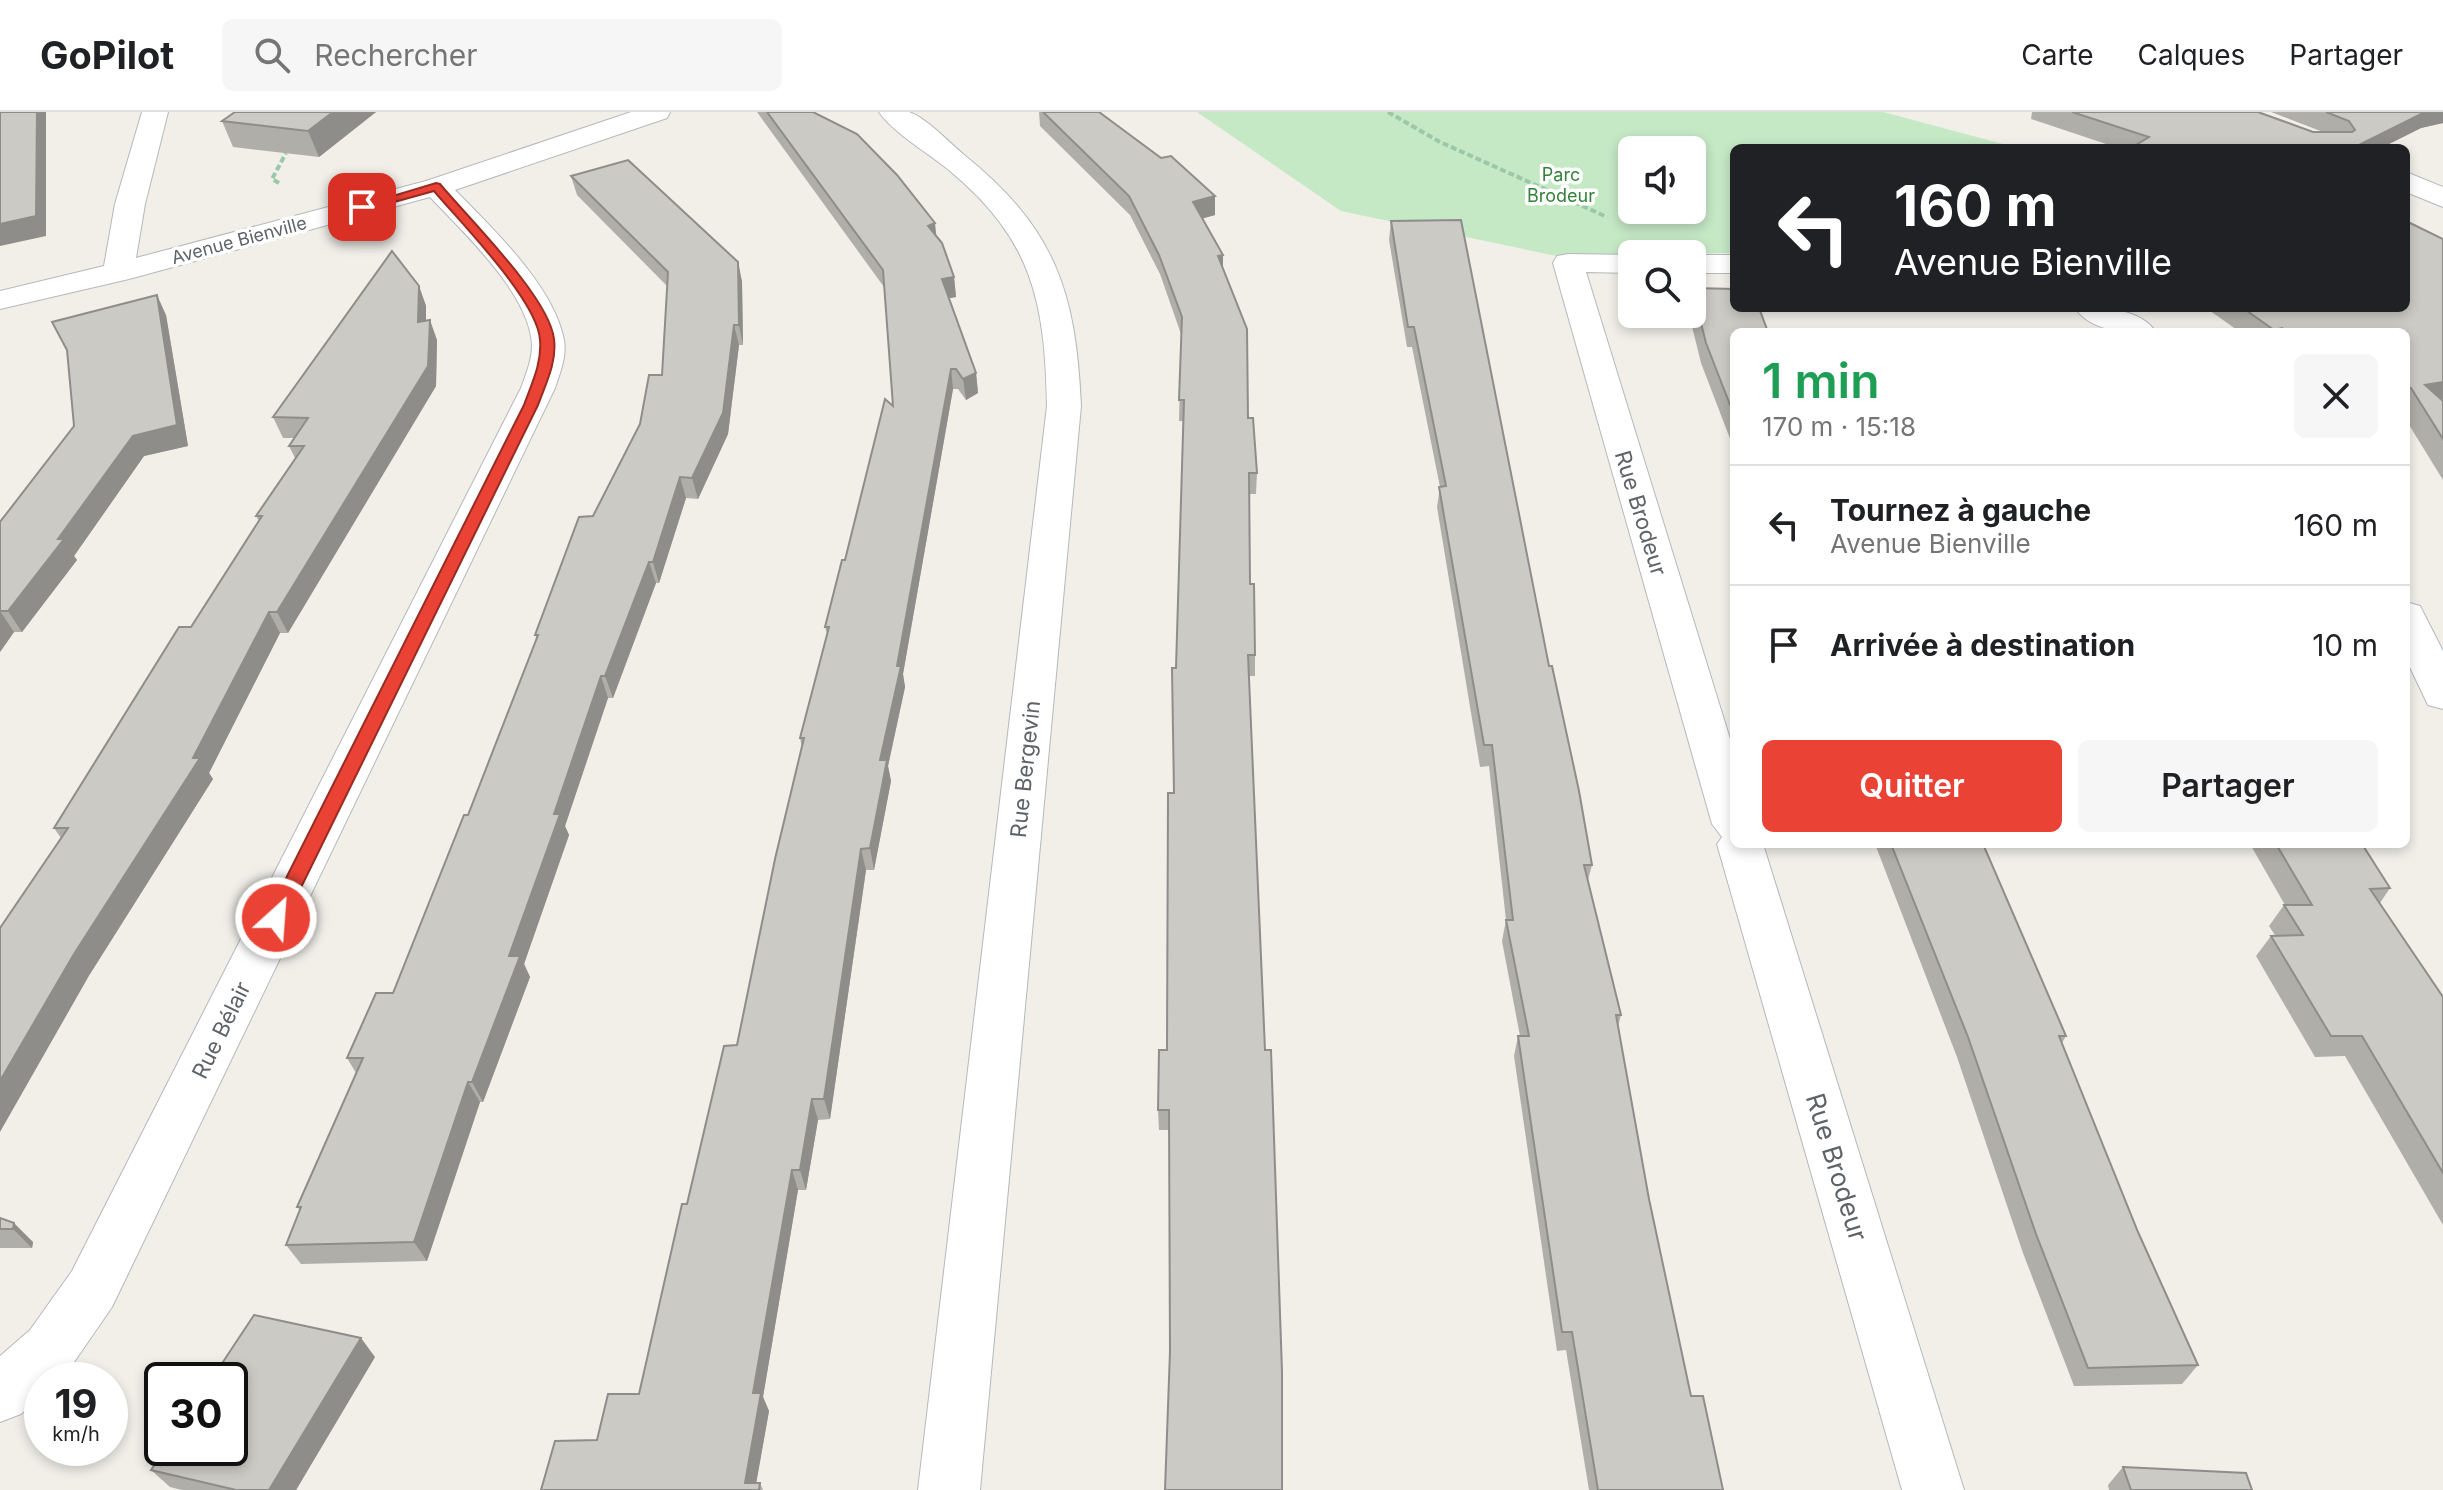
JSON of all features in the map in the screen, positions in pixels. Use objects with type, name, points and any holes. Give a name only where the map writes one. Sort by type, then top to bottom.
[{"type":"street","points":[[118,272],[130,204],[155,112]]},
{"type":"street","name":"Avenue Bienville","points":[[0,300],[118,272],[436,187],[657,112]]},
{"type":"street","name":"Rue Bergevin","points":[[892,112],[980,180],[1029,239],[1050,287],[1057,313],[1064,372],[1064,406],[949,1490]]},
{"type":"street","points":[[2410,183],[2443,198]]},
{"type":"street","name":"Rue Bélair","points":[[0,1394],[50,1349],[92,1289],[538,388],[548,347],[540,314],[516,278],[436,187]]},
{"type":"street","name":"Rue Brodeur","points":[[1618,264],[1568,263],[1730,810]]},
{"type":"street","points":[[1706,264],[1730,264]]},
{"type":"street","points":[[2099,312],[2132,328]]},
{"type":"street","points":[[2410,624],[2443,695]]},
{"type":"street","name":"Rue Brodeur","points":[[1741,848],[1933,1490]]},
{"type":"path","points":[[1388,112],[1440,142],[1607,217]]},
{"type":"green space","name":"Parc Brodeur","points":[[1197,112],[1883,112],[2003,144],[1730,144],[1730,253],[1706,253],[1706,240],[1618,240],[1618,257],[1571,259],[1341,211]]},
{"type":"building","points":[[0,112],[37,112],[36,216],[0,224]]},
{"type":"building","points":[[235,112],[333,112],[308,131],[222,121]]},
{"type":"building","points":[[767,112],[813,112],[857,134],[897,175],[935,223],[928,226],[942,243],[954,277],[942,279],[976,373],[963,379],[956,369],[951,369],[897,666],[901,666],[880,760],[887,760],[870,848],[861,849],[824,1099],[812,1099],[800,1170],[792,1170],[753,1393],[761,1393],[745,1483],[760,1483],[759,1490],[541,1490],[555,1441],[597,1440],[608,1394],[639,1394],[682,1204],[687,1204],[724,1046],[737,1045],[775,859],[804,738],[800,738],[829,627],[825,627],[842,560],[845,560],[885,399],[893,406],[883,270]]},
{"type":"building","points":[[1043,112],[1099,112],[1161,158],[1171,156],[1215,196],[1193,202],[1223,255],[1218,256],[1247,329],[1248,418],[1253,418],[1257,473],[1249,473],[1250,584],[1254,584],[1255,655],[1248,655],[1265,1050],[1271,1050],[1282,1372],[1282,1490],[1165,1490],[1170,1351],[1169,1110],[1158,1110],[1159,1050],[1167,1050],[1168,793],[1174,793],[1172,668],[1176,668],[1184,400],[1179,400],[1182,317],[1159,255],[1129,196]]},
{"type":"building","points":[[2072,112],[2258,112],[2313,132],[2352,132],[2355,130],[2349,121],[2326,112],[2425,112],[2361,144],[2138,144],[2149,137]]},
{"type":"building","points":[[628,160],[738,262],[739,325],[734,325],[723,413],[692,478],[680,477],[653,562],[649,562],[605,676],[601,676],[554,814],[560,814],[509,956],[520,956],[472,1082],[468,1082],[414,1242],[286,1245],[301,1207],[297,1207],[363,1058],[347,1058],[376,993],[393,993],[464,815],[468,815],[538,635],[535,635],[579,517],[593,516],[640,424],[649,375],[662,375],[668,272],[571,176]]},
{"type":"building","points":[[1461,220],[1549,666],[1552,666],[1579,791],[1592,865],[1584,865],[1621,1015],[1616,1015],[1649,1199],[1691,1396],[1703,1396],[1723,1490],[1598,1490],[1572,1332],[1562,1332],[1518,1036],[1529,1036],[1506,920],[1513,920],[1492,745],[1484,745],[1439,487],[1446,486],[1414,327],[1408,327],[1391,221]]},
{"type":"building","points":[[2410,223],[2443,239],[2443,382],[2425,385],[2443,401],[2443,439],[2410,388],[2410,328],[2271,328],[2249,312],[2410,312]]},
{"type":"building","points":[[392,251],[419,286],[418,322],[430,320],[428,366],[277,612],[269,612],[193,758],[200,758],[74,954],[0,1081],[0,928],[68,828],[54,828],[179,627],[191,627],[262,516],[256,516],[304,446],[289,446],[308,418],[273,417]]},
{"type":"building","points":[[1706,288],[1730,289],[1730,312],[1760,312],[1766,328],[1730,328],[1730,405],[1702,328],[1706,328]]},
{"type":"building","points":[[157,295],[177,425],[133,436],[58,539],[64,539],[8,611],[0,611],[0,522],[74,426],[67,350],[52,322]]},
{"type":"building","points":[[1893,848],[1985,848],[2066,1036],[2059,1036],[2138,1232],[2198,1365],[2088,1368],[2036,1234],[1968,1037]]},
{"type":"building","points":[[2278,848],[2365,848],[2390,888],[2370,889],[2443,997],[2443,1173],[2362,1036],[2331,1036],[2271,936],[2303,935],[2284,905],[2312,905]]},
{"type":"building","points":[[0,1218],[14,1223],[13,1229],[0,1229]]},
{"type":"building","points":[[254,1315],[361,1338],[269,1490],[236,1490],[151,1470],[154,1466],[248,1466],[248,1362],[223,1362]]},
{"type":"building","points":[[2123,1467],[2246,1473],[2252,1490],[2131,1490]]},
{"type":"route","points":[[276,918],[531,405],[547,360],[545,325],[534,303],[436,187],[362,207]]}]
